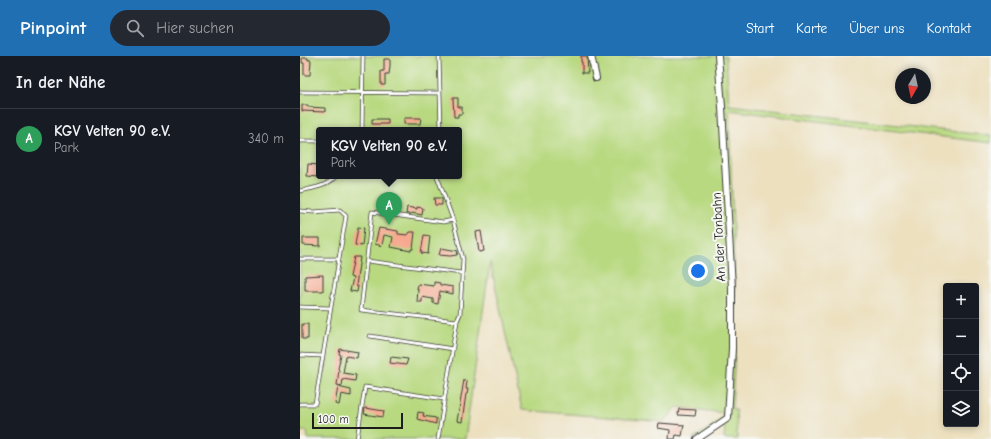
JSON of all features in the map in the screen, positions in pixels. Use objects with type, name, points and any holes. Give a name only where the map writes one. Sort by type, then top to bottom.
[{"type":"street","points":[[591,56],[596,78]]},
{"type":"street","name":"An der Tonbahn","points":[[698,439],[728,418],[732,348],[732,288],[723,115],[718,56]]},
{"type":"lane","points":[[362,127],[364,93],[363,56]]},
{"type":"lane","points":[[438,56],[441,127]]},
{"type":"lane","points":[[300,92],[440,92]]},
{"type":"lane","points":[[300,141],[316,141]]},
{"type":"lane","points":[[300,191],[321,187],[334,179]]},
{"type":"lane","points":[[438,179],[454,220],[462,259],[460,314],[457,321],[438,439]]},
{"type":"lane","points":[[300,211],[313,212],[340,210],[346,216],[315,404],[300,404]]},
{"type":"lane","points":[[454,220],[443,222],[372,212],[361,310],[457,321]]},
{"type":"lane","points":[[300,259],[338,259]]},
{"type":"lane","points":[[367,262],[461,273]]},
{"type":"lane","points":[[300,307],[330,308]]},
{"type":"lane","points":[[370,336],[453,349]]},
{"type":"lane","points":[[300,355],[323,356]]},
{"type":"lane","points":[[357,439],[365,387],[444,399]]},
{"type":"green space","points":[[300,56],[726,56],[729,105],[991,136],[991,143],[729,110],[735,288],[735,348],[732,409],[736,410],[737,439],[724,439],[725,427],[722,427],[702,439],[692,439],[719,421],[724,413],[677,407],[664,422],[522,410],[490,262],[465,439],[308,439],[307,431],[300,431]]},
{"type":"building","points":[[581,56],[587,56],[588,73],[582,73]]},
{"type":"building","points":[[302,58],[308,58],[308,60],[311,60],[310,75],[304,75],[304,63],[302,63]]},
{"type":"building","points":[[384,59],[390,59],[390,66],[389,74],[385,74],[385,85],[381,85],[381,71],[384,71]]},
{"type":"building","points":[[453,98],[458,98],[458,107],[462,107],[462,114],[458,114],[458,117],[454,117]]},
{"type":"building","points":[[302,105],[308,105],[308,107],[325,108],[325,112],[302,111]]},
{"type":"building","points":[[404,118],[421,118],[420,124],[404,124]]},
{"type":"building","points":[[372,119],[388,119],[388,124],[372,124]]},
{"type":"building","points":[[308,164],[316,165],[316,177],[307,176]]},
{"type":"building","points":[[434,198],[442,198],[442,205],[435,205]]},
{"type":"building","points":[[407,207],[417,209],[417,207],[423,208],[422,215],[412,213],[406,214]]},
{"type":"building","points":[[358,227],[364,228],[362,246],[355,245]]},
{"type":"building","points":[[379,228],[398,231],[398,234],[408,235],[410,232],[415,232],[413,249],[411,249],[411,251],[391,247],[393,237],[384,235],[382,246],[375,244]]},
{"type":"building","points":[[481,231],[484,251],[479,252],[476,232]]},
{"type":"building","points":[[424,235],[430,236],[428,254],[421,253]]},
{"type":"building","points":[[303,238],[320,238],[320,246],[303,245]]},
{"type":"building","points":[[441,248],[458,251],[457,255],[439,255]]},
{"type":"building","points":[[354,257],[360,257],[356,286],[358,286],[357,292],[350,291],[353,278],[350,277]]},
{"type":"building","points":[[323,275],[323,291],[305,291],[305,276]]},
{"type":"building","points":[[434,282],[440,283],[440,285],[453,287],[453,294],[440,291],[438,304],[433,303],[433,299],[422,297],[422,302],[417,302],[418,284],[434,286]]},
{"type":"building","points":[[302,324],[308,324],[308,339],[302,339]]},
{"type":"building","points":[[340,349],[358,352],[357,358],[346,356],[343,373],[356,375],[355,381],[343,379],[342,386],[337,385],[341,355],[339,354]]},
{"type":"building","points":[[391,357],[408,359],[406,365],[390,363]]},
{"type":"building","points":[[464,380],[467,381],[466,389],[468,389],[462,422],[457,421]]},
{"type":"building","points":[[338,387],[351,390],[351,396],[341,394],[339,405],[335,404]]},
{"type":"building","points":[[365,408],[384,411],[383,417],[364,414]]},
{"type":"building","points":[[679,409],[696,410],[695,416],[678,415]]},
{"type":"building","points":[[418,412],[424,413],[423,416],[436,418],[436,424],[417,419]]},
{"type":"building","points":[[659,423],[684,425],[682,436],[676,435],[675,439],[669,439],[670,430],[658,428]]},
{"type":"place","name":"KGV Velten 90 e.V.","points":[[389,225]]}]
